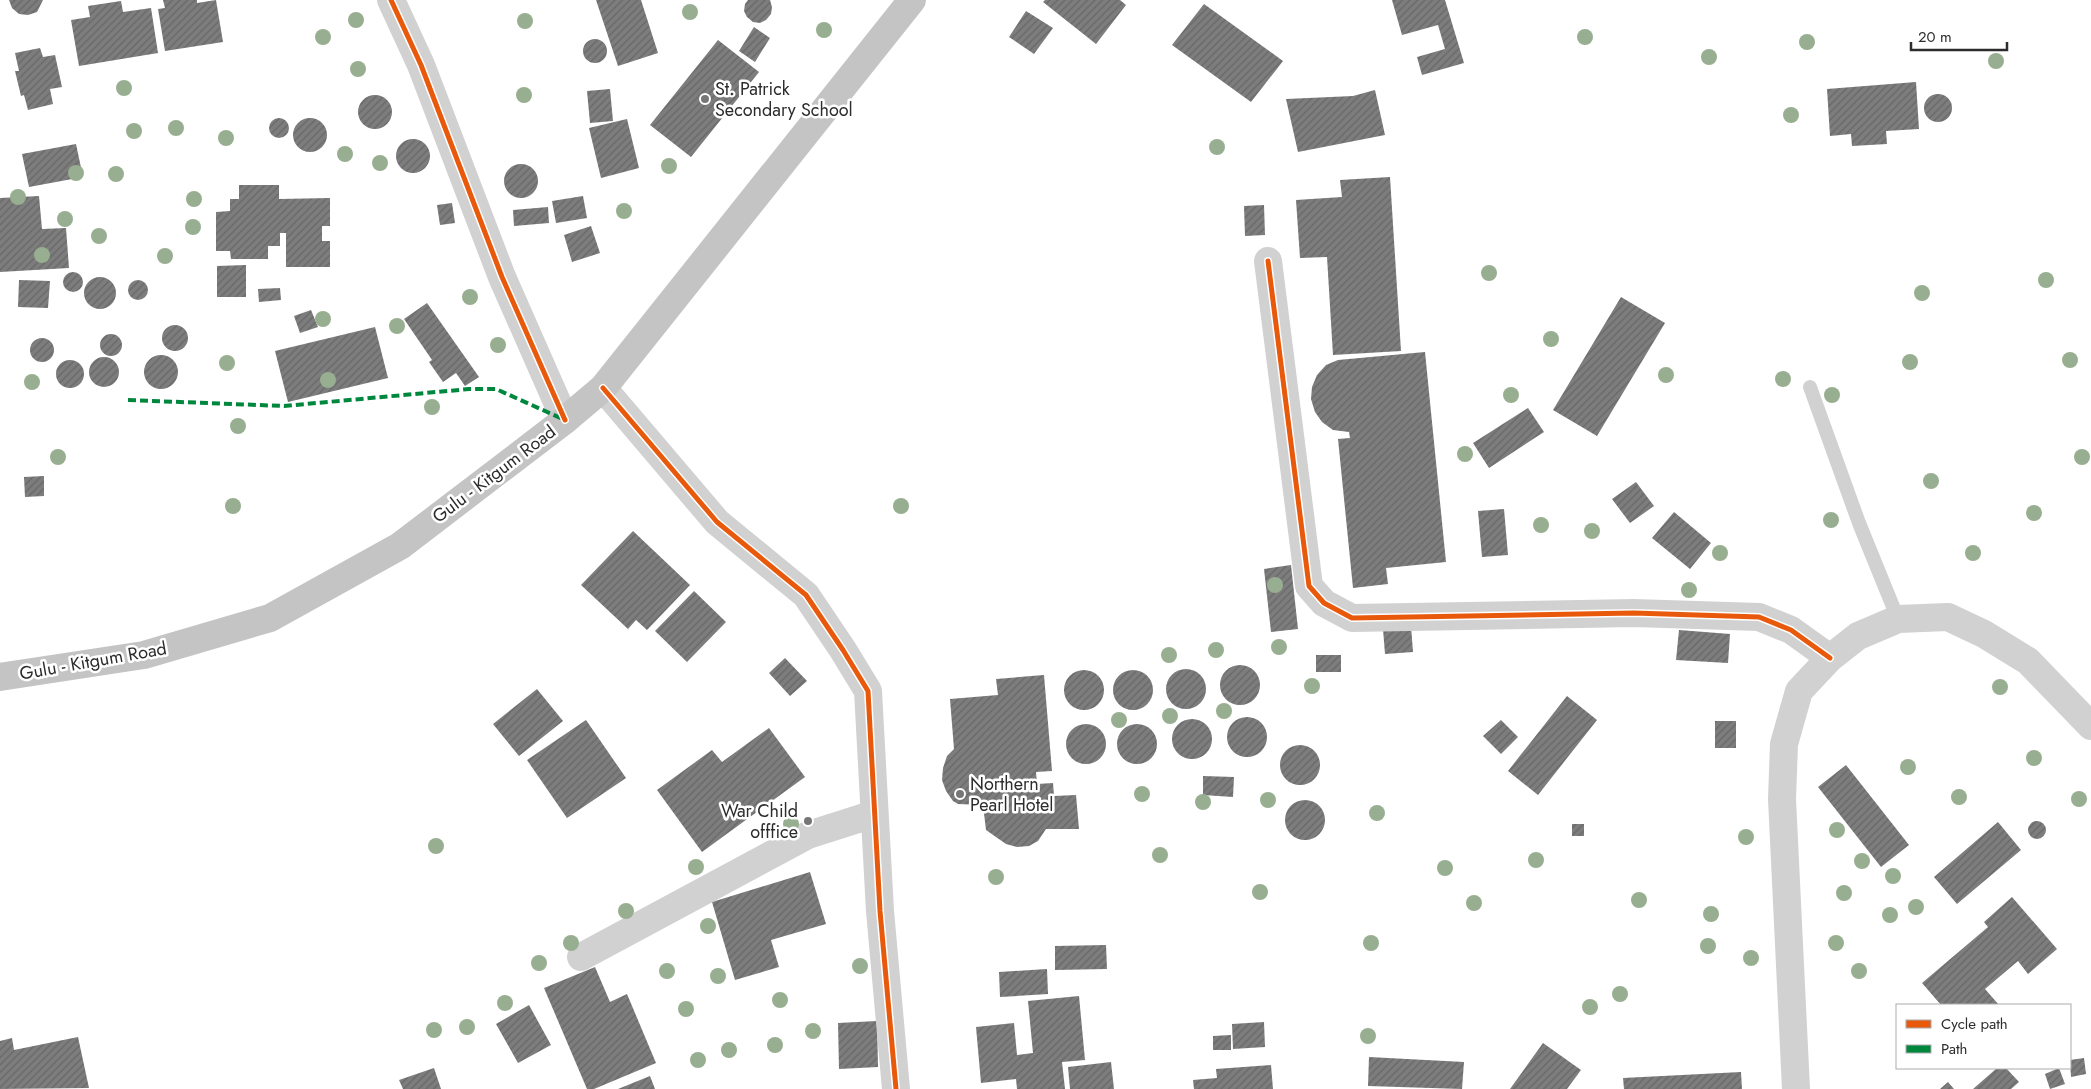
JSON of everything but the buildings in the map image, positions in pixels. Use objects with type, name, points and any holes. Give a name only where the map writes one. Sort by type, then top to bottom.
[{"type":"main road","name":"Gulu - Kitgum Road","points":[[0,678],[144,655],[270,618],[400,546],[565,420],[603,388],[896,11],[912,0]]},
{"type":"street","points":[[391,0],[421,65],[502,277],[565,420]]},
{"type":"street","points":[[1268,261],[1309,586],[1324,603],[1352,618],[1634,613],[1759,617],[1791,630],[1830,658]]},
{"type":"street","points":[[603,388],[717,522],[806,595],[844,650],[868,691],[880,911],[896,1089]]},
{"type":"street","points":[[1796,1089],[1782,799],[1784,744],[1799,691],[1830,658],[1858,636],[1898,619],[1948,617],[1984,634],[2028,661],[2091,726]]},
{"type":"street","points":[[581,957],[808,835],[874,814]]},
{"type":"lane","points":[[1810,387],[1859,523],[1898,619]]},
{"type":"marked path","points":[[128,400],[284,406],[469,389],[496,389],[565,420]]},
{"type":"cycle path","points":[[391,0],[421,65],[502,277],[565,420]]},
{"type":"cycle path","points":[[1268,261],[1309,586],[1324,603],[1352,618],[1634,613],[1759,617],[1791,630],[1830,658]]},
{"type":"cycle path","points":[[603,388],[717,522],[806,595],[868,691],[880,911],[896,1089]]},
{"type":"place","name":"St. Patrick Secondary School","points":[[705,99]]},
{"type":"place","name":"Northern Pearl Hotel","points":[[960,794]]},
{"type":"place","name":"War Child offfice","points":[[808,821]]}]
